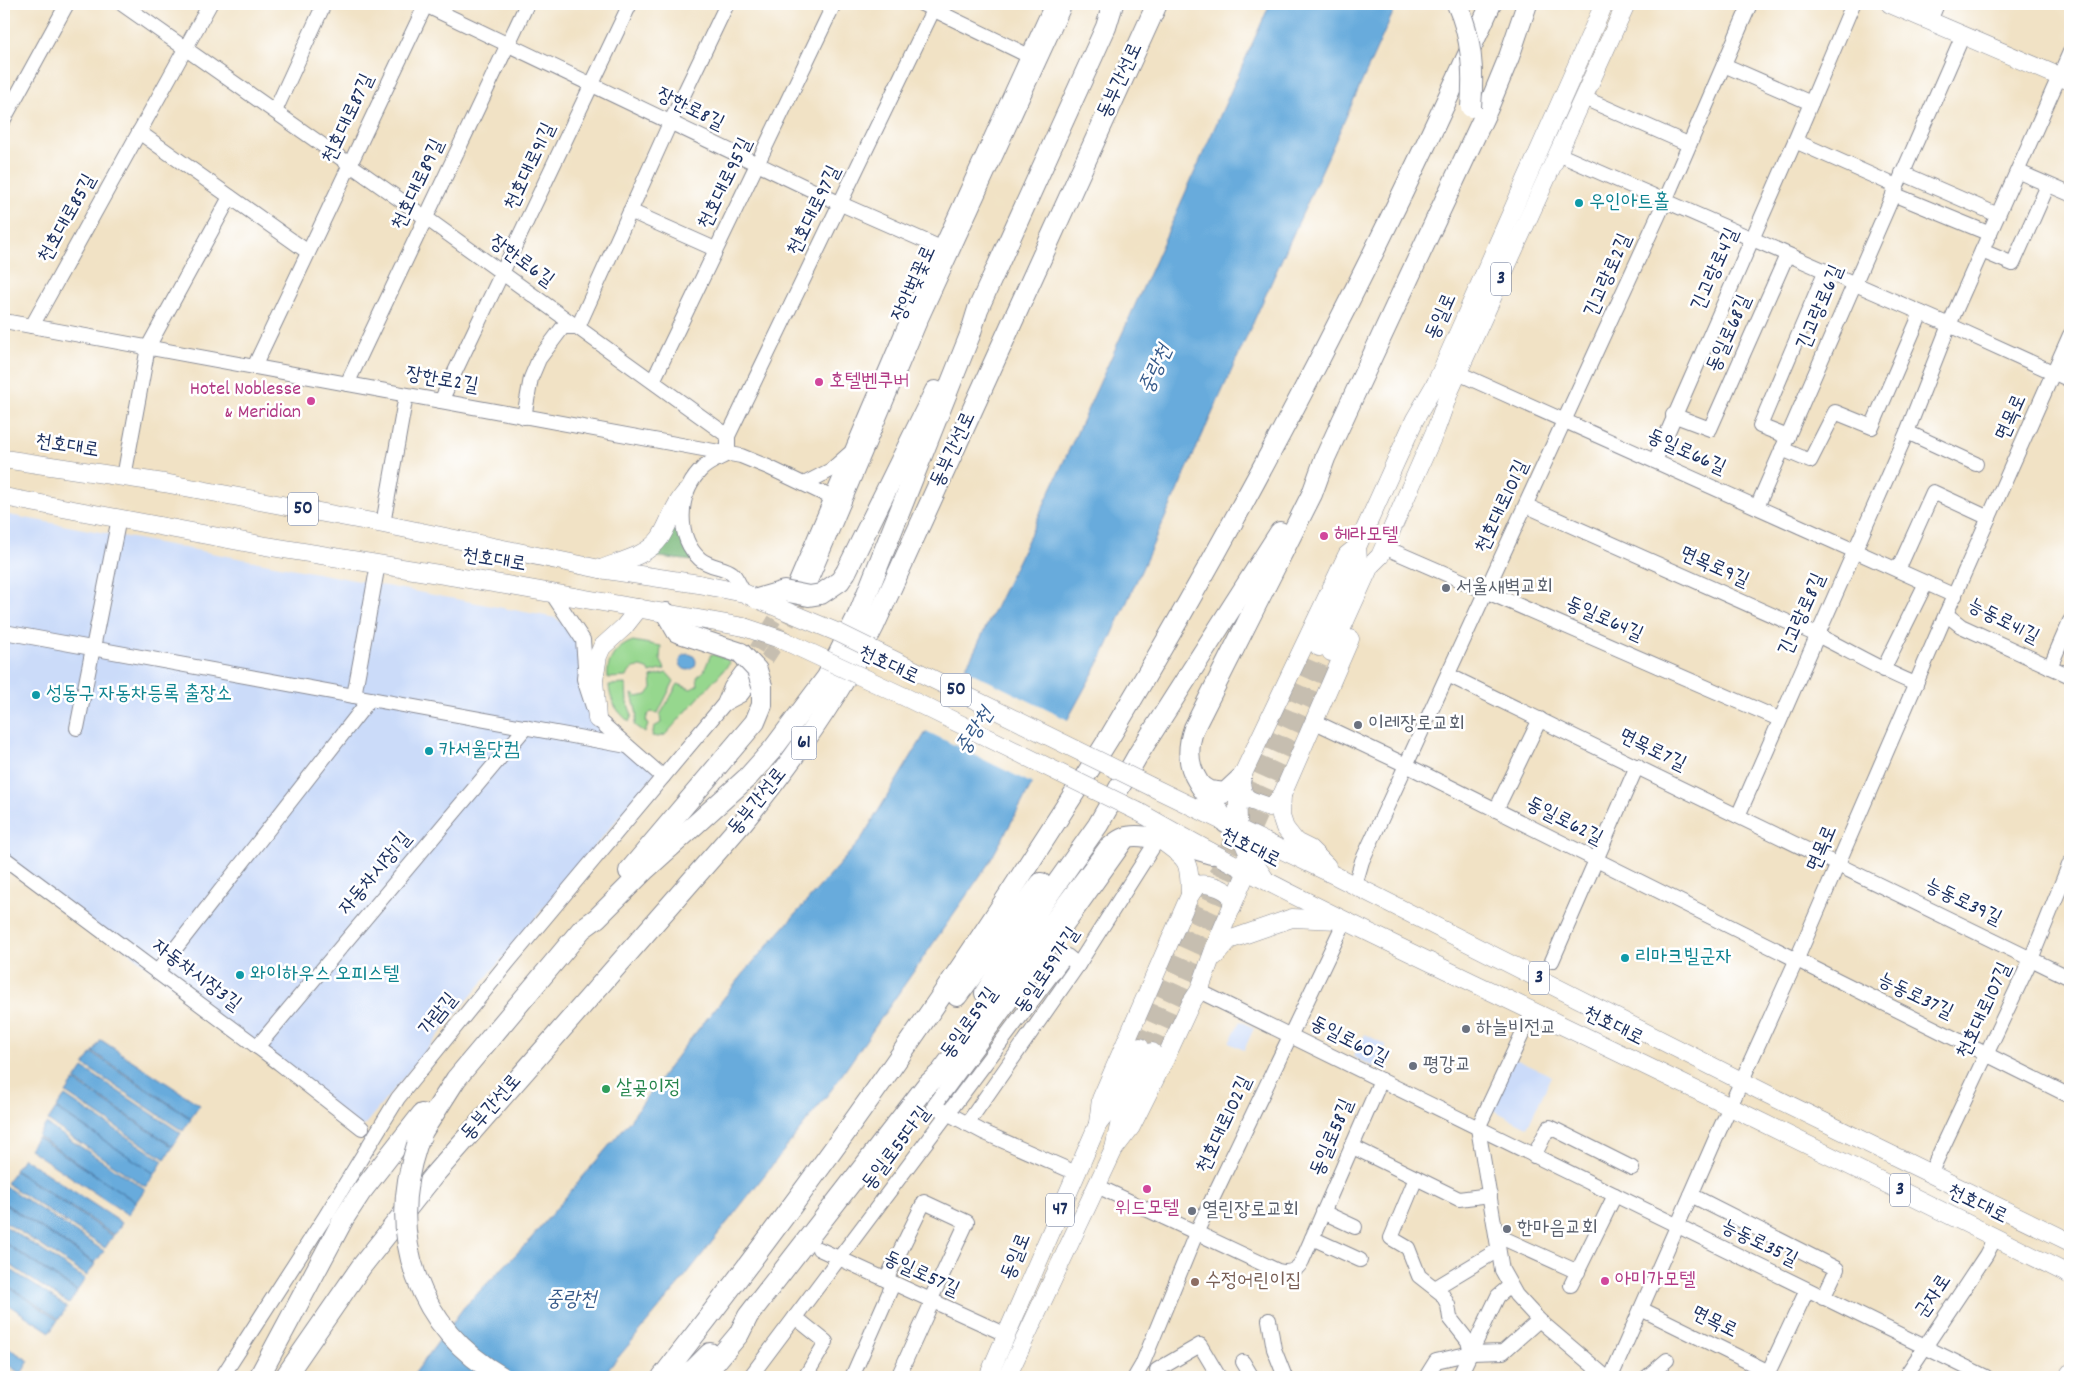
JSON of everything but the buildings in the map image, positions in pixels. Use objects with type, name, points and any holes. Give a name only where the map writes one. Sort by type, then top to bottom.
[{"type":"highway","points":[[1106,27],[1113,4]]},
{"type":"highway","points":[[582,929],[597,918],[646,869],[748,777],[784,735],[827,678],[860,611],[970,335],[978,309],[1106,27],[1120,4]]},
{"type":"highway","name":"동부간선로","points":[[285,1377],[361,1267],[416,1197],[592,992],[743,822],[782,774],[835,698],[874,626],[1156,4]]},
{"type":"highway","points":[[1453,182],[1471,107],[1472,62],[1467,31],[1457,4]]},
{"type":"highway","points":[[662,1377],[782,1220],[902,1054],[1000,908],[1109,738],[1247,496],[1338,326],[1394,214],[1491,4]]},
{"type":"highway","points":[[1233,826],[1191,771],[1189,744],[1194,728],[1312,494],[1325,458],[1488,108],[1509,57],[1527,4]]},
{"type":"highway","points":[[750,596],[784,591],[809,596],[821,594],[832,587],[846,572],[963,333],[978,309]]},
{"type":"highway","points":[[926,1086],[934,1070],[1040,907],[1098,825],[1144,745],[1255,573],[1325,458]]},
{"type":"highway","points":[[502,1377],[486,1368],[457,1343],[434,1314],[416,1278],[407,1245],[404,1210],[407,1178],[423,1131],[456,1079],[582,929],[592,914],[755,722],[762,706],[749,673],[677,632],[666,613]]},
{"type":"highway","points":[[1201,786],[1209,791],[1225,793],[1241,778]]},
{"type":"highway","points":[[902,1054],[949,1007],[1055,863],[1094,821],[1123,782]]},
{"type":"highway","points":[[681,1377],[694,1369],[753,1309],[926,1086],[941,1072],[1099,860],[1116,842],[1129,836],[1158,839],[1211,854]]},
{"type":"highway","points":[[259,1377],[344,1218],[361,1192],[440,1092],[456,1079]]},
{"type":"highway","points":[[703,1377],[739,1334],[753,1309]]},
{"type":"main road","name":"동일로","points":[[1604,4],[1436,383],[1415,419],[1357,547],[1358,560],[1325,650],[1370,566],[1382,552],[1436,429],[1450,390],[1584,98],[1623,7]]},
{"type":"main road","points":[[1890,4],[2065,79]]},
{"type":"main road","name":"천호대로","points":[[4,459],[124,477],[383,524],[600,569],[699,584],[750,596],[839,633],[1356,885],[1742,1080],[2070,1242]]},
{"type":"main road","points":[[600,569],[649,549],[660,537],[677,501],[685,493]]},
{"type":"main road","name":"천호대로","points":[[4,497],[266,546],[551,592],[744,627],[783,640],[905,697],[1139,812],[1211,854],[1730,1106],[2070,1275]]},
{"type":"main road","points":[[1114,1149],[1131,1127],[1191,1003],[1199,991],[1216,944],[1247,871],[1233,826],[1241,778],[1347,554],[1357,547]]},
{"type":"main road","points":[[1241,778],[1243,795],[1269,807],[1273,806],[1282,795],[1379,570],[1382,552]]},
{"type":"main road","points":[[597,719],[594,679],[598,656],[602,647],[624,627],[639,608]]},
{"type":"main road","points":[[1282,795],[1281,816],[1285,828],[1296,842],[1310,849],[1336,876]]},
{"type":"main road","points":[[1139,812],[1158,839],[1186,860],[1189,866],[1190,895]]},
{"type":"main road","points":[[1233,826],[1267,881]]},
{"type":"main road","points":[[1098,1124],[1101,1100],[1190,895],[1197,885],[1206,884],[1228,893],[1232,900],[1232,908]]},
{"type":"main road","points":[[1211,960],[1229,940],[1292,918],[1345,920]]},
{"type":"main road","name":"동일로","points":[[988,1377],[1098,1124],[1114,1104],[1146,1050],[1120,1121],[1114,1149],[1007,1377]]},
{"type":"main road","points":[[2068,1377],[2070,1373]]},
{"type":"street","points":[[4,119],[67,4]]},
{"type":"street","name":"장한로6길","points":[[122,4],[186,47],[426,218],[728,436]]},
{"type":"street","name":"천호대로85길","points":[[32,326],[210,4]]},
{"type":"street","points":[[275,111],[324,4]]},
{"type":"street","name":"장한로8길","points":[[425,4],[593,83],[670,123],[758,165],[941,248]]},
{"type":"street","name":"천호대로87길","points":[[254,367],[425,4]]},
{"type":"street","name":"천호대로89길","points":[[347,384],[527,4]]},
{"type":"street","name":"천호대로91길","points":[[441,401],[630,4]]},
{"type":"street","points":[[524,417],[531,378],[539,359],[563,327],[578,327],[670,123],[727,4]]},
{"type":"street","name":"천호대로95길","points":[[653,381],[834,4]]},
{"type":"street","name":"장안벚꽃로","points":[[838,500],[853,450],[902,334],[1052,4]]},
{"type":"street","name":"장안벚꽃로","points":[[803,583],[838,500],[1064,4]]},
{"type":"street","name":"긴고랑로2길","points":[[1566,421],[1666,201],[1688,144],[1750,4]]},
{"type":"street","name":"긴고랑로4길","points":[[1654,461],[1795,141],[1853,4]]},
{"type":"street","points":[[1930,21],[1938,4]]},
{"type":"street","points":[[930,6],[1029,56]]},
{"type":"street","name":"천호대로97길","points":[[728,436],[841,204],[930,6]]},
{"type":"street","name":"긴고랑로6길","points":[[1757,507],[1962,35]]},
{"type":"street","name":"긴고랑로8길","points":[[1738,816],[1906,432],[1982,251],[2018,172],[2065,79],[2070,52]]},
{"type":"street","points":[[1724,65],[1811,102]]},
{"type":"street","points":[[1584,98],[1688,144]]},
{"type":"street","points":[[139,132],[308,252]]},
{"type":"street","points":[[1795,141],[1894,190],[1990,234]]},
{"type":"street","points":[[1558,154],[1950,325],[2070,380]]},
{"type":"street","points":[[2018,172],[2070,194]]},
{"type":"street","points":[[1902,173],[1998,215]]},
{"type":"street","points":[[1982,251],[2013,264],[2048,185]]},
{"type":"street","points":[[148,347],[230,197]]},
{"type":"street","points":[[630,211],[715,249]]},
{"type":"street","name":"동일로68길","points":[[1674,415],[1710,429],[1787,255]]},
{"type":"street","points":[[1825,272],[1760,426],[1810,461],[1834,412],[1872,427],[1921,313]]},
{"type":"street","name":"장한로2길","points":[[4,321],[728,454]]},
{"type":"street","name":"면목로","points":[[1611,1377],[2070,335]]},
{"type":"street","name":"천호대로","points":[[124,477],[148,347]]},
{"type":"street","name":"동일로66길","points":[[1458,372],[1954,596]]},
{"type":"street","points":[[383,524],[406,395]]},
{"type":"street","name":"천호대로101길","points":[[1356,885],[1362,861],[1566,421]]},
{"type":"street","points":[[1906,432],[1976,464]]},
{"type":"street","points":[[728,436],[728,454]]},
{"type":"street","points":[[804,484],[831,470],[853,450]]},
{"type":"street","points":[[750,596],[731,572],[702,562],[686,540],[683,526],[685,493],[700,470],[728,454],[756,462],[838,500]]},
{"type":"street","points":[[1898,570],[1933,492],[1989,518]]},
{"type":"street","name":"면목로9길","points":[[1527,506],[1816,635],[1863,657],[1884,670],[1916,684]]},
{"type":"street","points":[[76,728],[94,648],[119,518]]},
{"type":"street","name":"동일로64길","points":[[1382,552],[1486,590],[1779,719]]},
{"type":"street","points":[[354,696],[378,564]]},
{"type":"street","points":[[1884,670],[1926,583]]},
{"type":"street","points":[[551,592],[583,640],[584,679],[597,719],[663,777]]},
{"type":"street","name":"능동로41길","points":[[1946,614],[1962,626],[2070,676]]},
{"type":"street","points":[[2050,667],[2070,621]]},
{"type":"street","points":[[4,632],[627,746]]},
{"type":"street","name":"가람길","points":[[222,1377],[325,1217],[398,1098],[724,704],[741,695],[749,673]]},
{"type":"street","name":"면목로7길","points":[[1448,674],[1838,865]]},
{"type":"street","points":[[157,972],[370,699]]},
{"type":"street","points":[[1496,810],[1540,719]]},
{"type":"street","name":"동일로62길","points":[[1314,721],[1796,960]]},
{"type":"street","name":"자동차시장1길","points":[[257,1046],[526,728]]},
{"type":"street","points":[[1552,960],[1637,766]]},
{"type":"street","name":"동일로59길","points":[[948,1114],[934,1106],[1071,919],[1129,836]]},
{"type":"street","name":"동일로59가길","points":[[967,1124],[1078,965],[1158,839]]},
{"type":"street","name":"자동차시장3길","points":[[4,858],[257,1046],[362,1128]]},
{"type":"street","name":"천호대로107길","points":[[1930,1174],[1988,1055],[2031,959],[2070,863]]},
{"type":"street","name":"능동로39길","points":[[1838,865],[2070,978]]},
{"type":"street","name":"천호대로102길","points":[[1135,1377],[1142,1365],[1197,1231],[1345,920]]},
{"type":"street","name":"동일로55다길","points":[[750,1377],[1065,957],[1067,956],[1078,965]]},
{"type":"street","name":"능동로37길","points":[[1796,960],[2070,1096]]},
{"type":"street","name":"동일로60길","points":[[1199,991],[1290,1034],[1677,1226]]},
{"type":"street","points":[[1533,1011],[1478,1128],[1502,1273],[1516,1295],[1540,1320],[1606,1377]]},
{"type":"street","name":"동일로58길","points":[[1097,1186],[1283,1272],[1290,1272],[1298,1268],[1381,1080]]},
{"type":"street","points":[[948,1114],[1076,1173]]},
{"type":"street","points":[[1534,1156],[1550,1127],[1632,1168]]},
{"type":"street","points":[[1351,1146],[1462,1199],[1490,1195]]},
{"type":"street","points":[[1416,1178],[1391,1238],[1408,1248],[1419,1276],[1436,1288],[1445,1300],[1452,1321],[1468,1341],[1470,1353]]},
{"type":"street","points":[[1572,1285],[1615,1195]]},
{"type":"street","points":[[1691,1195],[1837,1269],[1823,1298]]},
{"type":"street","points":[[852,1377],[924,1202],[967,1222],[898,1377]]},
{"type":"street","points":[[1323,1212],[1356,1227]]},
{"type":"street","name":"능동로35길","points":[[1677,1226],[1925,1347],[1971,1374],[1986,1377]]},
{"type":"street","points":[[1496,1235],[1578,1272]]},
{"type":"street","points":[[1312,1238],[1360,1260]]},
{"type":"street","name":"군자로","points":[[1905,1377],[1996,1238]]},
{"type":"street","name":"동일로57길","points":[[819,1249],[931,1302],[1007,1335]]},
{"type":"street","points":[[1436,1288],[1498,1250]]},
{"type":"street","points":[[1459,1377],[1498,1296],[1510,1286]]},
{"type":"street","points":[[1768,1374],[1806,1290]]},
{"type":"street","name":"면목로","points":[[1640,1309],[1768,1374]]},
{"type":"street","points":[[795,1317],[826,1342],[805,1377]]},
{"type":"street","points":[[1269,1320],[1274,1349],[1285,1377]]},
{"type":"street","points":[[1426,1377],[1436,1361],[1470,1353],[1503,1352],[1540,1320]]},
{"type":"street","points":[[1142,1365],[1160,1374],[1200,1345],[1219,1377]]},
{"type":"street","points":[[1647,1377],[1667,1360]]},
{"type":"street","points":[[1243,1362],[1252,1377]]},
{"type":"shaded area","points":[[4,514],[556,618],[583,640],[597,719],[657,771],[362,1128],[4,858]]},
{"type":"shaded area","points":[[1240,1021],[1254,1028],[1244,1050],[1229,1043]]},
{"type":"shaded area","points":[[1365,1034],[1386,1045],[1374,1067],[1353,1057]]},
{"type":"shaded area","points":[[1513,1058],[1552,1076],[1527,1127],[1489,1108]]},
{"type":"green space","points":[[676,515],[693,561],[651,556]]},
{"type":"green space","points":[[633,641],[661,646],[660,659],[665,669],[650,673],[646,668],[639,667],[633,669],[627,677],[608,678],[609,665],[613,655]]},
{"type":"green space","points":[[711,654],[727,659],[730,663],[665,735],[652,736],[654,727],[661,723],[660,715],[678,684],[691,689],[698,685],[697,677],[704,671]]},
{"type":"green space","points":[[667,673],[674,681],[658,713],[651,712],[647,716],[646,722],[648,725],[645,733],[634,725],[637,715],[632,694],[637,697],[647,695],[652,688],[651,677]]},
{"type":"green space","points":[[626,684],[627,702],[632,715],[629,722],[615,706],[609,685]]},
{"type":"water","name":"중랑천","points":[[1270,4],[1397,4],[1104,653],[989,863],[832,1089],[679,1284],[602,1377],[412,1377],[464,1307],[528,1242],[628,1123],[683,1048],[754,961],[860,841],[972,656],[1026,544]]},
{"type":"water","points":[[688,654],[696,662],[688,670],[680,662]]},
{"type":"water","points":[[101,1040],[200,1105],[191,1118],[93,1052]]},
{"type":"water","points":[[92,1053],[191,1119],[183,1131],[84,1065]]},
{"type":"water","points":[[83,1068],[181,1133],[173,1146],[75,1080]]},
{"type":"water","points":[[74,1081],[173,1147],[165,1159],[66,1093]]},
{"type":"water","points":[[65,1096],[163,1161],[155,1174],[56,1108]]},
{"type":"water","points":[[56,1109],[155,1174],[146,1187],[48,1121]]},
{"type":"water","points":[[46,1124],[145,1189],[136,1202],[38,1136]]},
{"type":"water","points":[[37,1137],[136,1202],[128,1215],[29,1149]]},
{"type":"water","points":[[23,1158],[122,1223],[114,1235],[15,1170]]},
{"type":"water","points":[[15,1171],[113,1236],[105,1248],[6,1183]]},
{"type":"water","points":[[5,1186],[104,1251],[95,1263],[4,1203]]},
{"type":"water","points":[[4,1204],[95,1264],[87,1276],[4,1221]]},
{"type":"water","points":[[4,1225],[85,1279],[77,1291],[4,1242]]},
{"type":"water","points":[[4,1243],[77,1292],[69,1304],[4,1261]]},
{"type":"water","points":[[4,1265],[67,1307],[59,1319],[4,1283]]},
{"type":"water","points":[[4,1284],[58,1320],[50,1332],[4,1302]]},
{"type":"water","points":[[4,1345],[29,1361],[21,1374],[4,1362]]},
{"type":"pier","points":[[962,668],[1070,721],[1035,785],[924,730]]},
{"type":"tunnel","points":[[755,677],[778,642],[807,588]]},
{"type":"tunnel","points":[[745,667],[786,601]]},
{"type":"tunnel","points":[[1140,1047],[1319,647]]},
{"type":"tunnel","points":[[1152,1052],[1331,652]]},
{"type":"place","name":"우인아트홀","points":[[1579,203]]},
{"type":"place","name":"호텔벤쿠버","points":[[819,382]]},
{"type":"place","name":"Hotel Noblesse & Meridian","points":[[311,401]]},
{"type":"place","name":"헤라모텔","points":[[1324,536]]},
{"type":"place","name":"서울새벽교회","points":[[1446,588]]},
{"type":"place","name":"성동구 자동차등록 출장소","points":[[36,695]]},
{"type":"place","name":"이레장로교회","points":[[1358,725]]},
{"type":"place","name":"카서울닷컴","points":[[429,751]]},
{"type":"place","name":"리마크빌군자","points":[[1625,958]]},
{"type":"place","name":"와이하우스 오피스텔","points":[[240,975]]},
{"type":"place","name":"하늘비전교","points":[[1466,1029]]},
{"type":"place","name":"평강교","points":[[1413,1066]]},
{"type":"place","name":"살곶이정","points":[[606,1089]]},
{"type":"place","name":"위드모텔","points":[[1147,1189]]},
{"type":"place","name":"열린장로교회","points":[[1192,1211]]},
{"type":"place","name":"한마음교회","points":[[1507,1229]]},
{"type":"place","name":"아미가모텔","points":[[1605,1281]]},
{"type":"place","name":"수정어린이집","points":[[1195,1282]]}]
